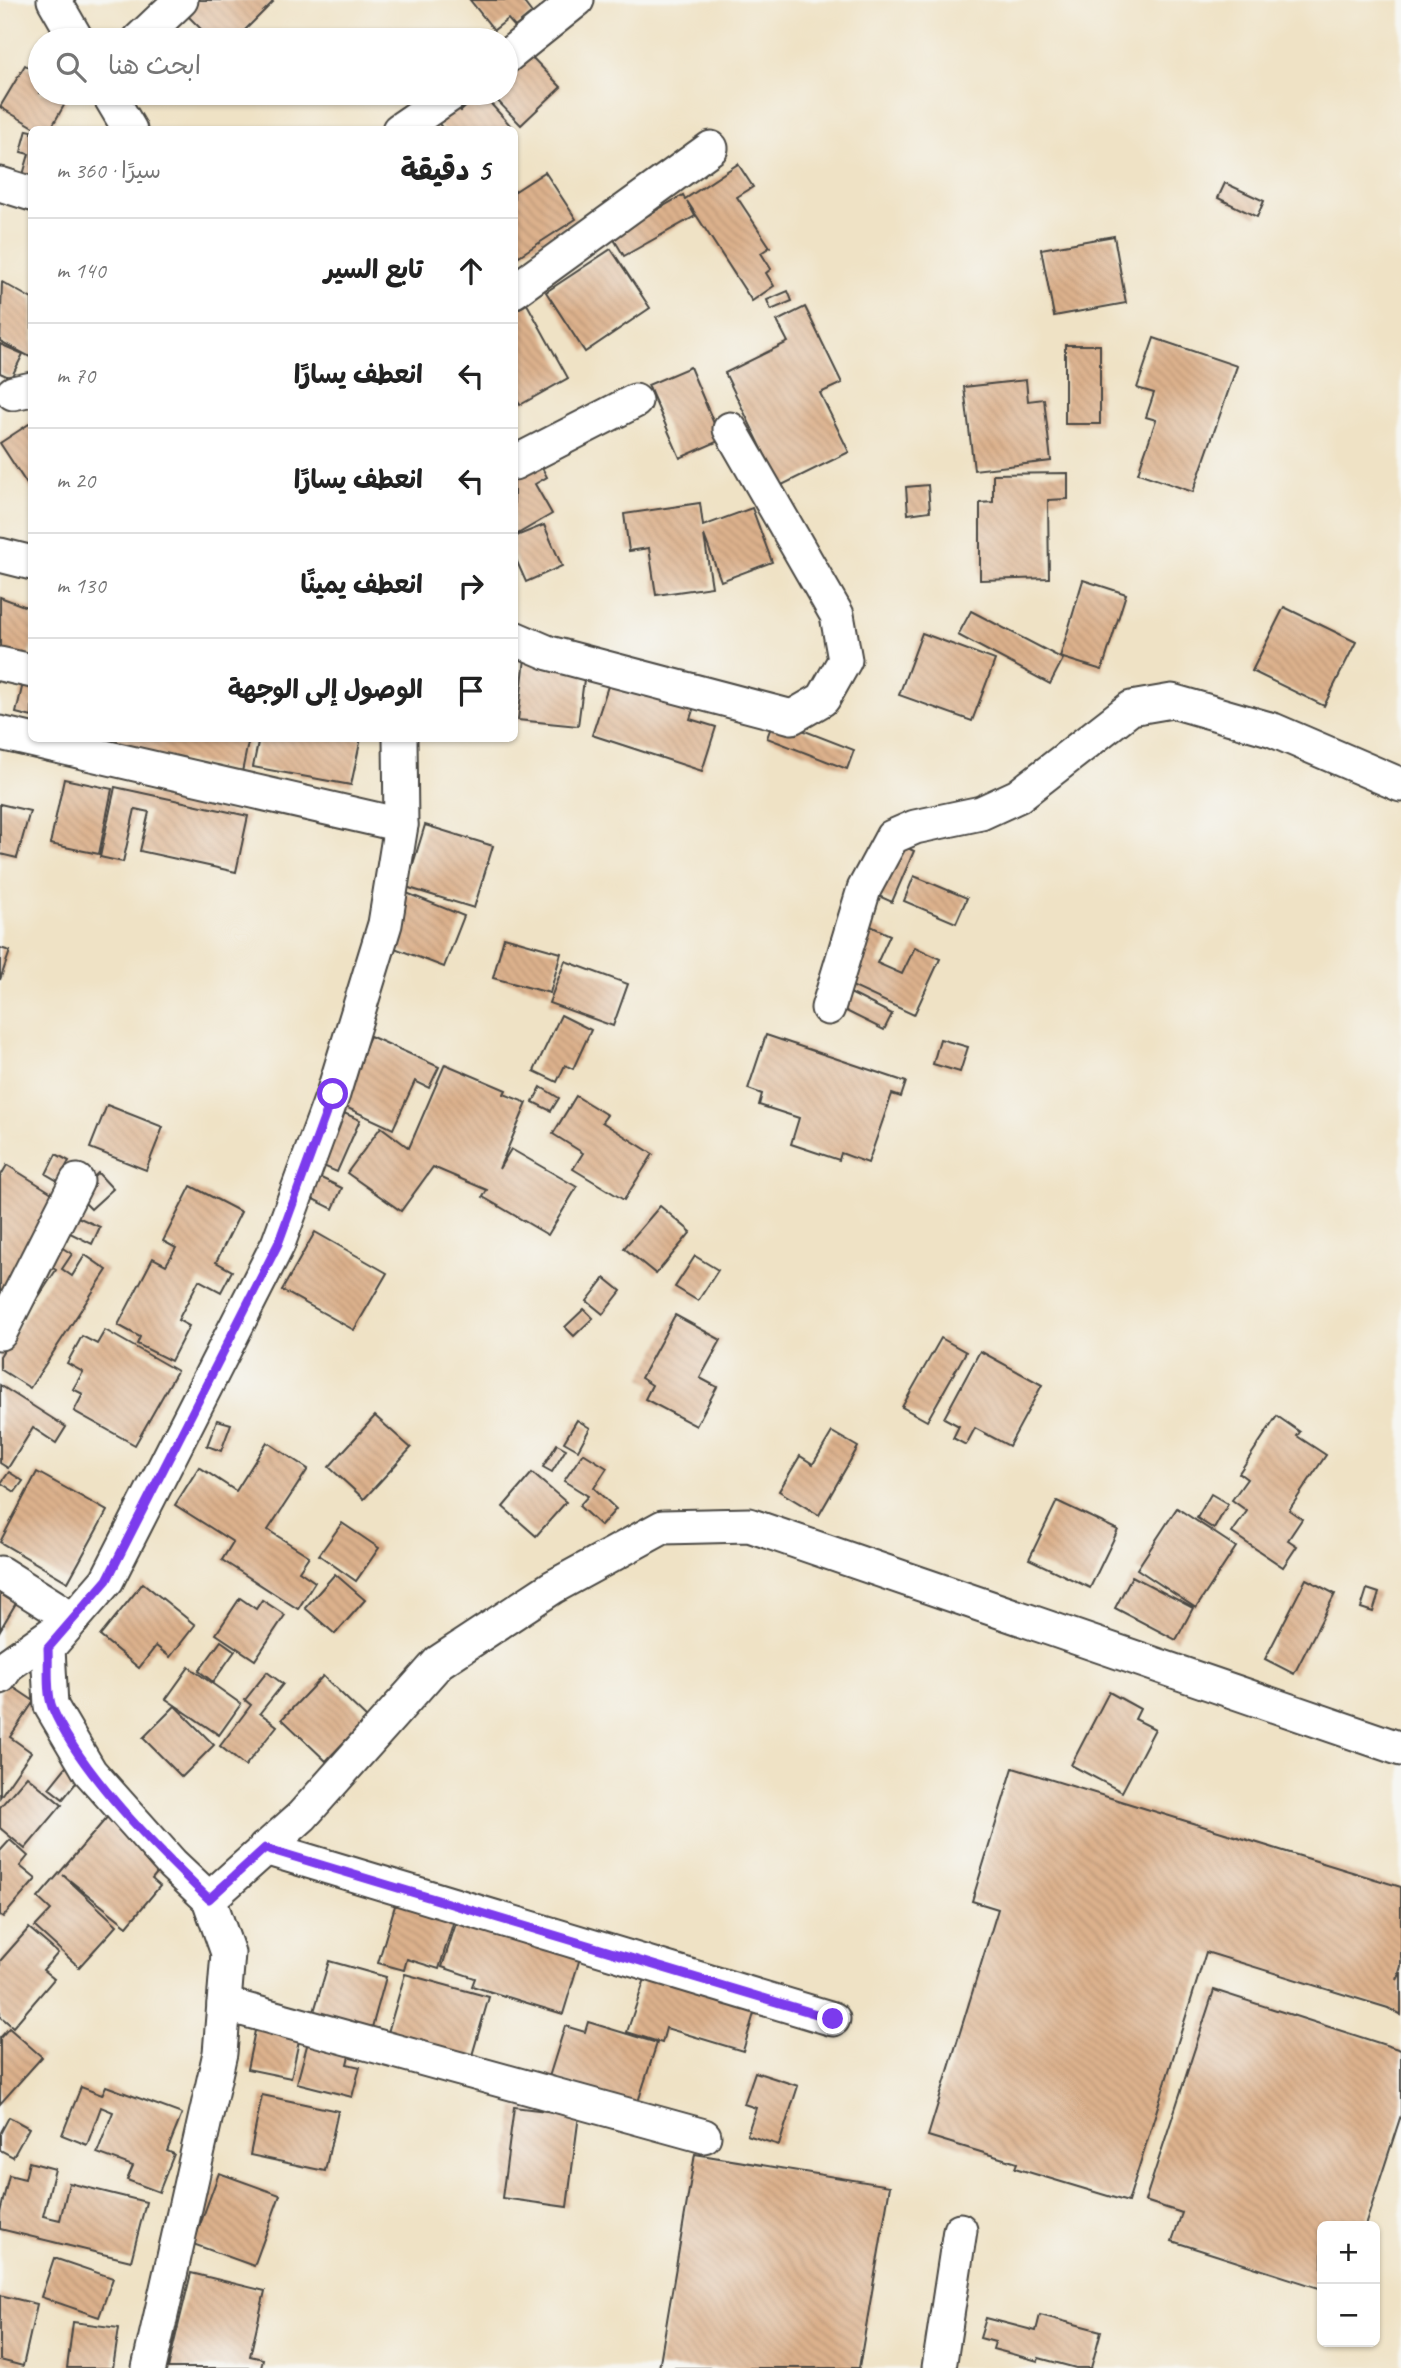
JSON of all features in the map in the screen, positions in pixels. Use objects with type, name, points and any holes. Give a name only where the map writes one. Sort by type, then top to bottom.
[{"type":"street","points":[[54,0],[70,28]]},
{"type":"street","points":[[152,28],[181,0]]},
{"type":"street","points":[[518,47],[577,0]]},
{"type":"street","points":[[115,105],[128,126]]},
{"type":"street","points":[[406,126],[436,105]]},
{"type":"street","points":[[518,288],[710,148]]},
{"type":"street","points":[[0,184],[28,193]]},
{"type":"street","points":[[518,461],[635,401]]},
{"type":"street","points":[[518,640],[549,653],[792,717],[823,699],[845,660],[837,615],[730,429]]},
{"type":"street","points":[[0,555],[28,562]]},
{"type":"street","points":[[0,664],[28,670]]},
{"type":"street","points":[[828,1008],[864,889],[892,837],[915,827],[981,813],[1018,796],[1131,708],[1172,701],[1273,730],[1401,785]]},
{"type":"street","points":[[0,733],[28,739]]},
{"type":"street","points":[[39,742],[401,825]]},
{"type":"street","points":[[149,2368],[220,2053],[228,1953],[209,1899],[172,1864],[90,1772],[51,1706],[48,1648],[107,1580],[278,1244],[333,1094],[385,924],[401,825],[400,742]]},
{"type":"street","points":[[0,1333],[77,1181]]},
{"type":"street","points":[[209,1899],[302,1816],[439,1662],[552,1587],[663,1527],[748,1525],[1401,1749]]},
{"type":"street","points":[[0,1573],[73,1619]]},
{"type":"street","points":[[0,1677],[9,1664],[73,1619]]},
{"type":"street","points":[[265,1848],[833,2019]]},
{"type":"street","points":[[224,2004],[704,2136]]},
{"type":"street","points":[[939,2368],[960,2230]]},
{"type":"building","points":[[188,0],[273,2],[247,28],[200,28],[180,8]]},
{"type":"building","points":[[470,0],[522,0],[532,13],[515,27],[508,19],[492,28]]},
{"type":"building","points":[[527,52],[561,87],[521,125],[502,105],[518,105],[518,61]]},
{"type":"building","points":[[25,65],[28,67],[28,105],[64,105],[52,126],[32,126],[0,107]]},
{"type":"building","points":[[451,105],[455,105],[461,111],[468,105],[492,105],[511,126],[441,126],[435,119]]},
{"type":"building","points":[[27,130],[28,130],[28,154],[21,152]]},
{"type":"building","points":[[28,158],[28,177],[23,175]]},
{"type":"building","points":[[738,164],[753,187],[737,197],[770,247],[761,253],[771,269],[766,273],[774,286],[752,301],[687,201],[695,216],[624,256],[612,236],[683,195],[685,199]]},
{"type":"building","points":[[545,172],[576,219],[519,256],[518,255],[518,189]]},
{"type":"building","points":[[1225,183],[1264,201],[1257,217],[1218,198]]},
{"type":"building","points":[[1114,236],[1126,303],[1054,316],[1041,249]]},
{"type":"building","points":[[611,249],[650,308],[585,352],[546,292]]},
{"type":"building","points":[[2,282],[28,297],[28,356],[0,341]]},
{"type":"building","points":[[788,291],[792,301],[771,310],[767,300]]},
{"type":"building","points":[[527,304],[568,378],[520,405],[518,402],[518,309]]},
{"type":"building","points":[[805,307],[842,383],[820,393],[849,452],[780,486],[725,373],[788,342],[777,321]]},
{"type":"building","points":[[1154,338],[1237,366],[1193,492],[1138,473],[1156,420],[1146,417],[1154,393],[1137,388]]},
{"type":"building","points":[[0,344],[23,354],[11,378],[0,373]]},
{"type":"building","points":[[1065,345],[1100,345],[1100,424],[1065,424]]},
{"type":"building","points":[[690,367],[721,440],[680,458],[648,385]]},
{"type":"building","points":[[1026,380],[1028,401],[1044,399],[1051,461],[974,470],[964,387]]},
{"type":"building","points":[[28,425],[28,486],[0,443]]},
{"type":"building","points":[[539,462],[547,477],[535,484],[552,514],[518,534],[518,474]]},
{"type":"building","points":[[1068,473],[1068,499],[1048,500],[1049,578],[980,580],[980,503],[993,502],[993,474]]},
{"type":"building","points":[[928,485],[930,511],[908,514],[906,487]]},
{"type":"building","points":[[700,503],[703,526],[752,508],[772,562],[721,581],[704,535],[712,587],[656,595],[649,548],[629,551],[624,514]]},
{"type":"building","points":[[544,525],[562,566],[526,582],[518,564],[518,535]]},
{"type":"building","points":[[1083,580],[1126,594],[1102,670],[1060,657]]},
{"type":"building","points":[[0,597],[28,608],[28,655],[25,662],[0,652]]},
{"type":"building","points":[[1284,607],[1356,642],[1324,706],[1252,671]]},
{"type":"building","points":[[971,611],[1063,659],[1050,684],[958,635]]},
{"type":"building","points":[[922,633],[995,660],[972,721],[899,695]]},
{"type":"building","points":[[525,658],[586,664],[578,726],[518,720]]},
{"type":"building","points":[[24,679],[28,680],[28,716],[16,713]]},
{"type":"building","points":[[610,680],[694,707],[690,719],[716,727],[702,771],[592,735]]},
{"type":"building","points":[[774,719],[854,750],[847,769],[767,738]]},
{"type":"building","points":[[96,742],[248,742],[242,772]]},
{"type":"building","points":[[258,742],[360,742],[351,785],[253,767]]},
{"type":"building","points":[[64,779],[112,789],[99,854],[50,844]]},
{"type":"building","points":[[115,787],[248,816],[236,872],[140,851],[149,812],[135,809],[123,862],[100,857]]},
{"type":"building","points":[[0,804],[30,811],[17,858],[0,854]]},
{"type":"building","points":[[425,825],[493,846],[474,908],[406,887]]},
{"type":"building","points":[[895,842],[914,851],[892,902],[872,893]]},
{"type":"building","points":[[914,876],[967,898],[956,923],[904,901]]},
{"type":"building","points":[[404,892],[464,916],[444,967],[384,944]]},
{"type":"building","points":[[862,922],[890,935],[877,963],[902,974],[915,947],[940,959],[914,1015],[843,982]]},
{"type":"building","points":[[504,937],[561,953],[550,993],[493,978]]},
{"type":"building","points":[[0,948],[10,951],[0,980]]},
{"type":"building","points":[[565,961],[628,984],[613,1026],[549,1003]]},
{"type":"building","points":[[850,993],[892,1014],[884,1030],[842,1009]]},
{"type":"building","points":[[561,1015],[591,1030],[573,1069],[565,1065],[557,1082],[534,1071]]},
{"type":"building","points":[[766,1035],[906,1082],[901,1097],[892,1094],[868,1163],[841,1153],[839,1160],[791,1144],[799,1118],[759,1105],[762,1094],[748,1089]]},
{"type":"building","points":[[370,1036],[439,1067],[429,1088],[415,1081],[393,1129],[339,1104]]},
{"type":"building","points":[[940,1039],[968,1047],[960,1072],[933,1064]]},
{"type":"building","points":[[445,1064],[506,1090],[504,1094],[527,1103],[499,1169],[511,1149],[577,1187],[548,1235],[483,1197],[487,1190],[433,1167],[401,1211],[347,1173],[381,1127],[409,1148]]},
{"type":"building","points":[[541,1087],[559,1098],[551,1111],[533,1102]]},
{"type":"building","points":[[576,1096],[607,1115],[602,1122],[653,1154],[624,1200],[573,1169],[583,1153],[553,1134]]},
{"type":"building","points":[[107,1105],[163,1127],[146,1170],[90,1148]]},
{"type":"building","points":[[337,1110],[360,1120],[337,1172],[314,1162]]},
{"type":"building","points":[[56,1154],[69,1161],[58,1181],[46,1174]]},
{"type":"building","points":[[7,1165],[60,1198],[0,1295],[0,1177]]},
{"type":"building","points":[[98,1173],[113,1189],[91,1209],[76,1194]]},
{"type":"building","points":[[319,1177],[342,1188],[333,1209],[309,1197]]},
{"type":"building","points":[[191,1186],[241,1212],[216,1262],[232,1271],[221,1292],[199,1280],[178,1320],[189,1326],[171,1361],[137,1344],[140,1337],[118,1325],[153,1258],[166,1265],[176,1248],[163,1241]]},
{"type":"building","points":[[660,1206],[691,1232],[656,1274],[624,1248]]},
{"type":"building","points":[[71,1214],[100,1227],[92,1244],[64,1230]]},
{"type":"building","points":[[315,1232],[387,1273],[354,1330],[282,1290]]},
{"type":"building","points":[[53,1242],[72,1254],[62,1269],[72,1276],[85,1255],[107,1270],[30,1388],[0,1369],[0,1356],[56,1270],[40,1260]]},
{"type":"building","points":[[695,1256],[718,1270],[698,1301],[675,1287]]},
{"type":"building","points":[[605,1278],[621,1291],[603,1314],[587,1301]]},
{"type":"building","points":[[584,1309],[593,1318],[574,1336],[565,1327]]},
{"type":"building","points":[[675,1315],[721,1340],[700,1378],[717,1387],[696,1426],[645,1399],[652,1385],[641,1378]]},
{"type":"building","points":[[105,1330],[177,1371],[135,1445],[74,1411],[83,1394],[73,1389],[83,1372],[67,1363],[82,1336],[97,1344]]},
{"type":"building","points":[[941,1338],[966,1352],[927,1421],[902,1407]]},
{"type":"building","points":[[980,1351],[1042,1385],[1009,1446],[975,1428],[966,1445],[953,1438],[959,1426],[944,1418]]},
{"type":"building","points":[[0,1385],[66,1427],[56,1443],[33,1428],[8,1468],[0,1463]]},
{"type":"building","points":[[375,1416],[411,1448],[364,1499],[329,1467]]},
{"type":"building","points":[[1277,1416],[1300,1432],[1297,1436],[1326,1455],[1289,1510],[1302,1519],[1288,1540],[1297,1546],[1283,1567],[1232,1533],[1247,1511],[1232,1500],[1247,1479],[1239,1473]]},
{"type":"building","points":[[217,1420],[231,1424],[221,1451],[207,1446]]},
{"type":"building","points":[[577,1420],[590,1428],[578,1450],[564,1442]]},
{"type":"building","points":[[832,1432],[858,1447],[819,1515],[779,1491],[800,1456],[813,1464]]},
{"type":"building","points":[[267,1442],[308,1469],[268,1530],[309,1556],[299,1571],[315,1582],[298,1609],[222,1560],[233,1542],[175,1505],[199,1467],[236,1491]]},
{"type":"building","points":[[557,1444],[566,1449],[552,1472],[543,1467]]},
{"type":"building","points":[[583,1453],[607,1468],[594,1488],[616,1509],[601,1526],[579,1506],[588,1496],[564,1481]]},
{"type":"building","points":[[9,1472],[23,1481],[15,1492],[1,1483]]},
{"type":"building","points":[[37,1472],[107,1511],[68,1582],[0,1542]]},
{"type":"building","points":[[532,1473],[566,1502],[536,1536],[503,1507]]},
{"type":"building","points":[[1211,1494],[1228,1504],[1214,1529],[1197,1518]]},
{"type":"building","points":[[1057,1501],[1118,1530],[1090,1588],[1029,1559]]},
{"type":"building","points":[[1177,1508],[1236,1547],[1196,1608],[1137,1569]]},
{"type":"building","points":[[342,1523],[379,1548],[356,1581],[319,1555]]},
{"type":"building","points":[[335,1574],[365,1600],[335,1634],[305,1608]]},
{"type":"building","points":[[1132,1576],[1193,1608],[1176,1640],[1115,1608]]},
{"type":"building","points":[[1306,1579],[1335,1594],[1294,1674],[1265,1659]]},
{"type":"building","points":[[143,1583],[195,1625],[170,1657],[156,1646],[139,1668],[100,1636]]},
{"type":"building","points":[[0,1586],[19,1598],[0,1630]]},
{"type":"building","points":[[1367,1589],[1379,1593],[1373,1612],[1361,1608]]},
{"type":"building","points":[[240,1598],[256,1609],[262,1600],[285,1615],[255,1660],[216,1634]]},
{"type":"building","points":[[221,1641],[235,1651],[213,1682],[199,1671]]},
{"type":"building","points":[[189,1667],[241,1704],[219,1735],[166,1699]]},
{"type":"building","points":[[267,1672],[283,1684],[260,1713],[277,1726],[245,1766],[220,1746],[251,1705],[245,1700]]},
{"type":"building","points":[[323,1676],[367,1718],[326,1761],[282,1719]]},
{"type":"building","points":[[7,1683],[34,1701],[10,1737],[31,1752],[0,1797],[0,1693]]},
{"type":"building","points":[[1109,1692],[1140,1709],[1135,1719],[1155,1729],[1122,1792],[1071,1765]]},
{"type":"building","points":[[175,1706],[214,1745],[182,1777],[143,1738]]},
{"type":"building","points":[[70,1762],[84,1773],[63,1799],[49,1788]]},
{"type":"building","points":[[1013,1768],[1401,1887],[1401,1966],[1397,1980],[1401,1972],[1401,2015],[1388,2008],[1206,1952],[1128,2202],[1015,2168],[1017,2163],[928,2136],[998,1909],[972,1901]]},
{"type":"building","points":[[27,1776],[62,1805],[25,1849],[0,1828],[0,1807]]},
{"type":"building","points":[[109,1815],[166,1862],[152,1879],[160,1886],[127,1926],[63,1875],[117,1925],[79,1967],[35,1927],[51,1910],[38,1898]]},
{"type":"building","points":[[10,1840],[28,1856],[20,1866],[36,1879],[3,1917],[0,1915],[0,1851]]},
{"type":"building","points":[[397,1899],[455,1917],[439,1969],[407,1959],[404,1970],[378,1963]]},
{"type":"building","points":[[458,1917],[583,1948],[563,2014],[472,1986],[475,1978],[442,1967]]},
{"type":"building","points":[[29,1928],[58,1953],[43,1970],[54,1979],[13,2027],[0,2016],[0,1961]]},
{"type":"building","points":[[329,1961],[386,1977],[371,2031],[313,2015]]},
{"type":"building","points":[[648,1970],[757,2003],[743,2051],[666,2028],[662,2043],[627,2032]]},
{"type":"building","points":[[405,1974],[489,1997],[471,2059],[387,2036]]},
{"type":"building","points":[[1214,1990],[1401,2050],[1401,2115],[1367,2221],[1317,2221],[1317,2287],[1172,2241],[1182,2213],[1145,2201]]},
{"type":"building","points":[[588,2022],[657,2043],[637,2105],[549,2077],[565,2026],[585,2032]]},
{"type":"building","points":[[256,2026],[300,2036],[291,2078],[247,2069]]},
{"type":"building","points":[[9,2028],[42,2057],[0,2104],[0,2038]]},
{"type":"building","points":[[309,2038],[351,2048],[347,2064],[360,2067],[352,2097],[297,2083]]},
{"type":"building","points":[[755,2072],[798,2086],[779,2145],[747,2135],[756,2108],[744,2104]]},
{"type":"building","points":[[106,2086],[182,2114],[167,2151],[174,2154],[159,2192],[127,2180],[133,2166],[97,2153],[113,2112],[101,2107],[87,2145],[62,2135],[81,2087],[102,2095]]},
{"type":"building","points":[[262,2095],[338,2111],[325,2171],[250,2155]]},
{"type":"building","points":[[514,2107],[579,2115],[567,2207],[502,2198]]},
{"type":"building","points":[[9,2117],[29,2128],[13,2157],[0,2150],[0,2134]]},
{"type":"building","points":[[695,2154],[890,2186],[859,2368],[659,2368]]},
{"type":"building","points":[[29,2162],[55,2169],[43,2216],[60,2220],[69,2183],[146,2202],[131,2261],[0,2229],[0,2213],[9,2175],[25,2179]]},
{"type":"building","points":[[219,2173],[280,2195],[254,2266],[193,2244]]},
{"type":"building","points":[[54,2258],[113,2278],[99,2317],[41,2297]]},
{"type":"building","points":[[191,2273],[265,2291],[250,2356],[263,2359],[261,2368],[168,2368]]},
{"type":"building","points":[[0,2295],[37,2304],[23,2366],[0,2360]]},
{"type":"building","points":[[1040,2315],[1101,2331],[1091,2368],[1076,2368],[1039,2358],[1038,2361],[993,2349],[995,2342],[980,2338],[986,2318],[1036,2331]]},
{"type":"building","points":[[73,2322],[119,2328],[113,2368],[67,2368]]},
{"type":"route","points":[[333,1094],[278,1244],[107,1580],[48,1648],[51,1706],[90,1772],[172,1864],[209,1899],[265,1848],[833,2019]]}]
